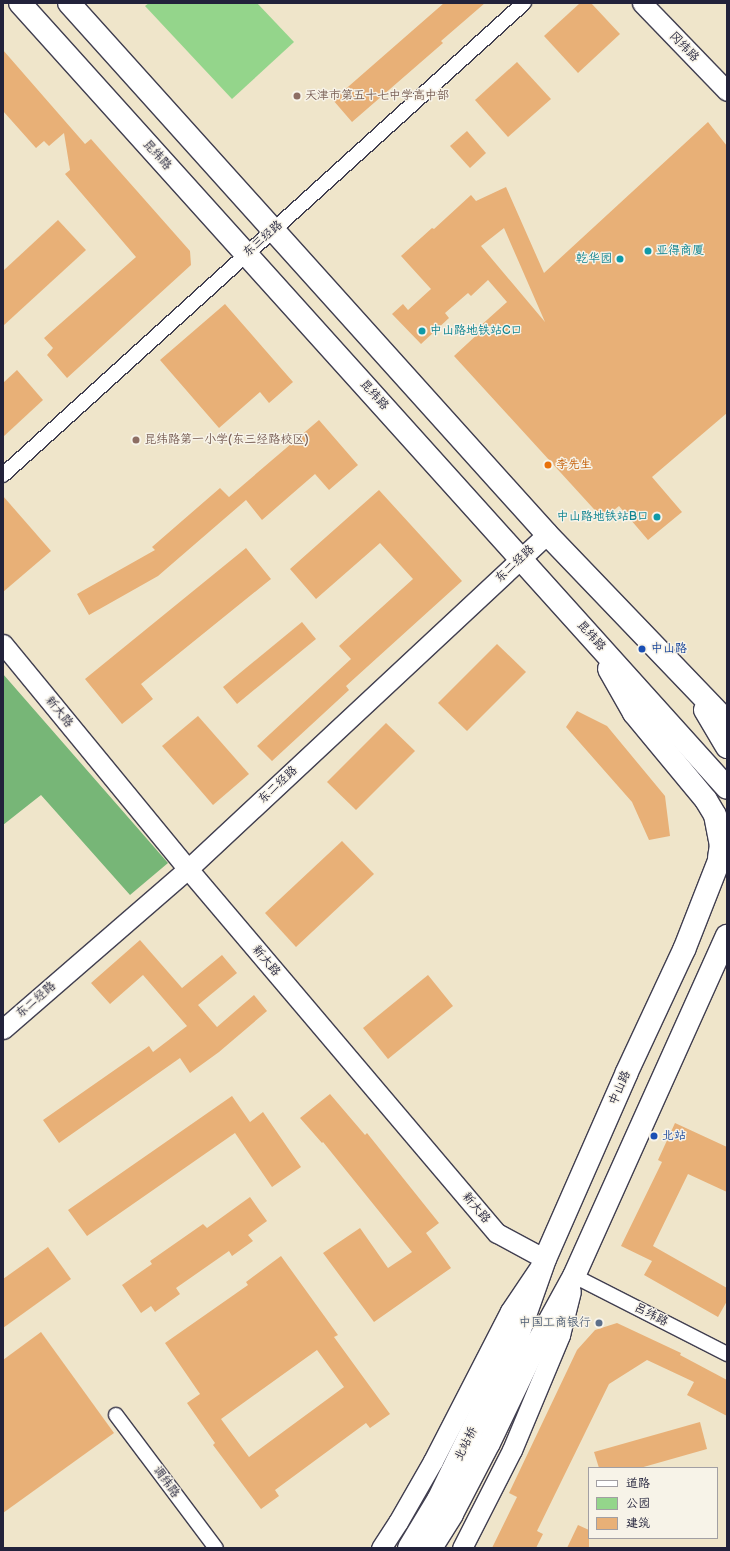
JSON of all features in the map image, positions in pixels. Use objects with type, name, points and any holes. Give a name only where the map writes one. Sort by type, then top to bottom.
[{"type":"main road","name":"昆纬路","points":[[20,3],[247,253],[727,788]]},
{"type":"main road","points":[[69,3],[547,534],[727,722]]},
{"type":"main road","points":[[599,646],[634,713],[706,800],[715,815],[721,845],[718,862]]},
{"type":"main road","points":[[685,678],[712,697],[727,704]]},
{"type":"main road","points":[[685,678],[727,747]]},
{"type":"main road","name":"中山路","points":[[526,1344],[545,1260],[627,1072],[684,950],[727,840]]},
{"type":"main road","points":[[526,1344],[574,1276],[727,936]]},
{"type":"main road","name":"北站桥","points":[[410,1548],[526,1344]]},
{"type":"main road","name":"北站桥","points":[[431,1548],[452,1514],[490,1442],[526,1344]]},
{"type":"street","name":"东三经路","points":[[3,475],[524,3]]},
{"type":"street","name":"冈纬路","points":[[642,3],[727,91]]},
{"type":"street","name":"东二经路","points":[[3,1029],[188,869],[547,534]]},
{"type":"street","name":"新大路","points":[[3,644],[188,869],[497,1233],[545,1260]]},
{"type":"street","points":[[381,1548],[433,1462],[510,1311],[545,1260]]},
{"type":"street","points":[[462,1548],[512,1450],[554,1350],[560,1335],[574,1276]]},
{"type":"street","name":"吕纬路","points":[[574,1276],[727,1354]]},
{"type":"street","name":"调纬路","points":[[116,1415],[216,1548]]},
{"type":"green space","points":[[149,3],[257,3],[294,42],[232,99],[145,6]]},
{"type":"green space","points":[[3,674],[168,863],[130,895],[41,795],[3,825]]},
{"type":"building","points":[[444,3],[485,3],[441,41],[443,43],[352,122],[333,100]]},
{"type":"building","points":[[580,3],[591,3],[620,34],[578,73],[544,36]]},
{"type":"building","points":[[3,50],[85,144],[91,139],[190,251],[191,265],[67,378],[47,355],[53,348],[44,338],[136,257],[65,174],[70,170],[64,133],[49,146],[44,141],[36,148],[3,111]]},
{"type":"building","points":[[517,62],[551,99],[508,137],[475,100]]},
{"type":"building","name":"亚得商厦","points":[[708,122],[727,146],[727,413],[652,477],[682,512],[648,540],[619,506],[603,519],[454,356],[481,331],[478,328],[507,302],[488,280],[471,296],[468,293],[445,313],[449,318],[421,344],[392,314],[403,304],[408,310],[431,289],[401,256],[432,228],[434,229],[471,195],[476,201],[506,187],[544,273]],"holes":[[[504,228],[545,322],[481,246]]]},
{"type":"building","points":[[467,131],[486,153],[470,168],[450,146]]},
{"type":"building","points":[[58,220],[86,250],[3,326],[3,271]]},
{"type":"building","points":[[225,304],[293,382],[269,403],[260,392],[219,428],[160,360]]},
{"type":"building","points":[[17,370],[43,400],[3,437],[3,383]]},
{"type":"building","points":[[319,420],[358,465],[329,490],[315,474],[262,520],[246,500],[158,576],[89,615],[77,594],[155,550],[152,547],[220,488],[229,497]]},
{"type":"building","points":[[379,490],[462,581],[346,686],[349,690],[272,761],[257,746],[351,659],[339,646],[413,579],[380,543],[316,599],[290,569]]},
{"type":"building","points":[[3,496],[51,551],[3,592]]},
{"type":"building","points":[[246,548],[271,579],[141,684],[153,699],[122,724],[85,679]]},
{"type":"building","points":[[302,622],[316,639],[237,704],[223,687]]},
{"type":"building","points":[[497,644],[526,672],[467,731],[438,703]]},
{"type":"building","points":[[577,711],[607,726],[665,796],[670,836],[649,840],[632,802],[566,727]]},
{"type":"building","points":[[198,716],[249,774],[213,805],[162,746]]},
{"type":"building","points":[[386,723],[415,751],[356,810],[327,782]]},
{"type":"building","points":[[342,841],[374,874],[296,947],[265,913]]},
{"type":"building","points":[[140,940],[182,988],[222,955],[237,973],[198,1005],[217,1027],[254,995],[267,1011],[219,1052],[190,1073],[180,1058],[59,1143],[43,1120],[149,1046],[153,1052],[187,1026],[143,975],[110,1004],[91,983]]},
{"type":"building","points":[[428,975],[453,1006],[388,1059],[363,1028]]},
{"type":"building","points":[[330,1094],[365,1135],[367,1133],[439,1223],[426,1233],[451,1268],[374,1322],[323,1253],[360,1228],[388,1268],[412,1252],[323,1142],[322,1143],[300,1118]]},
{"type":"building","points":[[232,1096],[250,1122],[263,1112],[301,1167],[272,1187],[235,1133],[87,1236],[68,1210]]},
{"type":"building","points":[[675,1123],[727,1147],[727,1192],[688,1174],[653,1246],[727,1288],[727,1301],[718,1317],[644,1275],[652,1261],[621,1246],[662,1162],[658,1160]]},
{"type":"building","points":[[250,1197],[267,1221],[248,1235],[253,1241],[232,1256],[229,1251],[176,1288],[180,1294],[155,1312],[151,1306],[141,1313],[122,1285],[152,1264],[150,1261],[203,1224],[207,1228]]},
{"type":"building","points":[[48,1247],[71,1279],[3,1328],[3,1279]]},
{"type":"building","points":[[281,1256],[338,1335],[334,1337],[390,1414],[370,1428],[366,1423],[275,1490],[279,1496],[261,1509],[213,1445],[215,1443],[187,1403],[200,1394],[165,1343],[248,1285],[246,1282]],"holes":[[[317,1350],[344,1387],[249,1457],[221,1419]]]},
{"type":"building","points":[[617,1323],[681,1353],[680,1355],[727,1380],[727,1416],[687,1395],[694,1382],[647,1360],[609,1384],[537,1531],[543,1534],[536,1548],[492,1548],[517,1497],[509,1493],[577,1350],[595,1330]]},
{"type":"building","points":[[41,1332],[114,1433],[3,1513],[3,1360]]},
{"type":"building","points":[[700,1422],[707,1449],[644,1467],[599,1467],[594,1452]]},
{"type":"building","points":[[578,1525],[588,1530],[589,1548],[567,1548]]},
{"type":"place","name":"天津市第五十七中学高中部","points":[[297,96]]},
{"type":"place","name":"亚得商厦","points":[[648,251]]},
{"type":"place","name":"乾华园","points":[[620,259]]},
{"type":"place","name":"中山路地铁站C口","points":[[422,331]]},
{"type":"place","name":"昆纬路第一小学(东三经路校区)","points":[[136,440]]},
{"type":"place","name":"李先生","points":[[548,465]]},
{"type":"place","name":"中山路地铁站B口","points":[[657,517]]},
{"type":"place","name":"中山路","points":[[642,649]]},
{"type":"place","name":"北站","points":[[654,1136]]},
{"type":"place","name":"中国工商银行","points":[[599,1323]]}]
